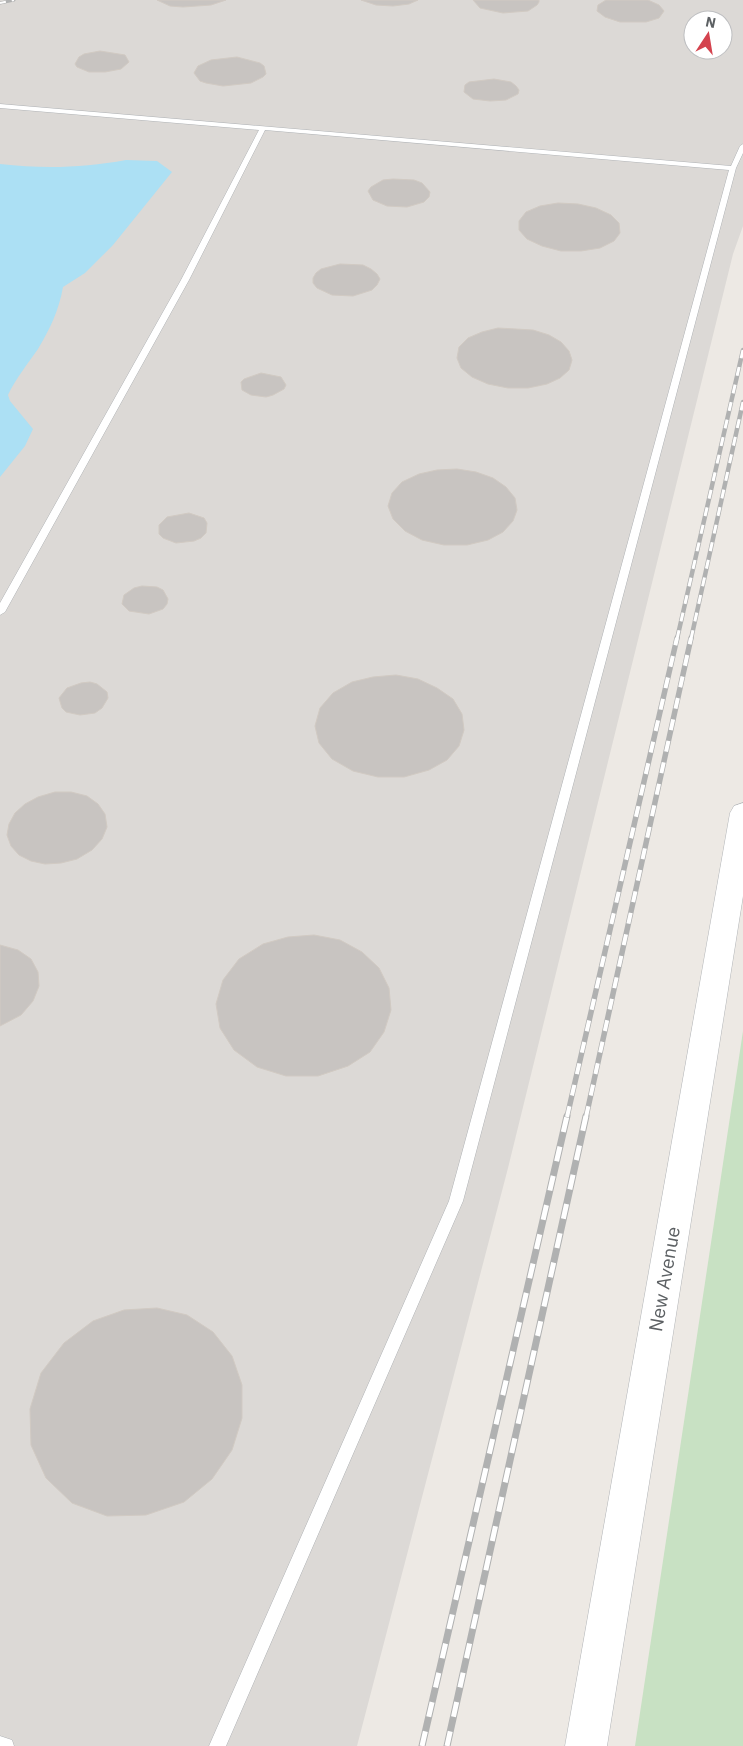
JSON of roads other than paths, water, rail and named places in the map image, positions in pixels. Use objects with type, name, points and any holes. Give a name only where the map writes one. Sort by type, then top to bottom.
[{"type":"main road","name":"New Avenue","points":[[586,1746],[743,813]]},
{"type":"lane","points":[[0,106],[733,168]]},
{"type":"lane","points":[[0,612],[185,280],[263,128]]},
{"type":"lane","points":[[217,1746],[456,1201],[733,168],[743,146]]},
{"type":"lane","points":[[0,1744],[6,1746]]},
{"type":"water","points":[[126,160],[157,161],[172,172],[113,245],[85,273],[63,287],[54,319],[38,349],[8,395],[10,401],[33,429],[25,446],[0,477],[0,164],[63,167]]},
{"type":"railway","points":[[0,3],[14,0]]},
{"type":"railway","points":[[677,639],[743,350]]},
{"type":"railway","points":[[691,639],[743,402]]},
{"type":"railway","points":[[567,1117],[677,638]]},
{"type":"railway","points":[[586,1117],[691,638]]},
{"type":"railway","points":[[422,1746],[567,1116]]},
{"type":"railway","points":[[447,1746],[586,1116]]}]
